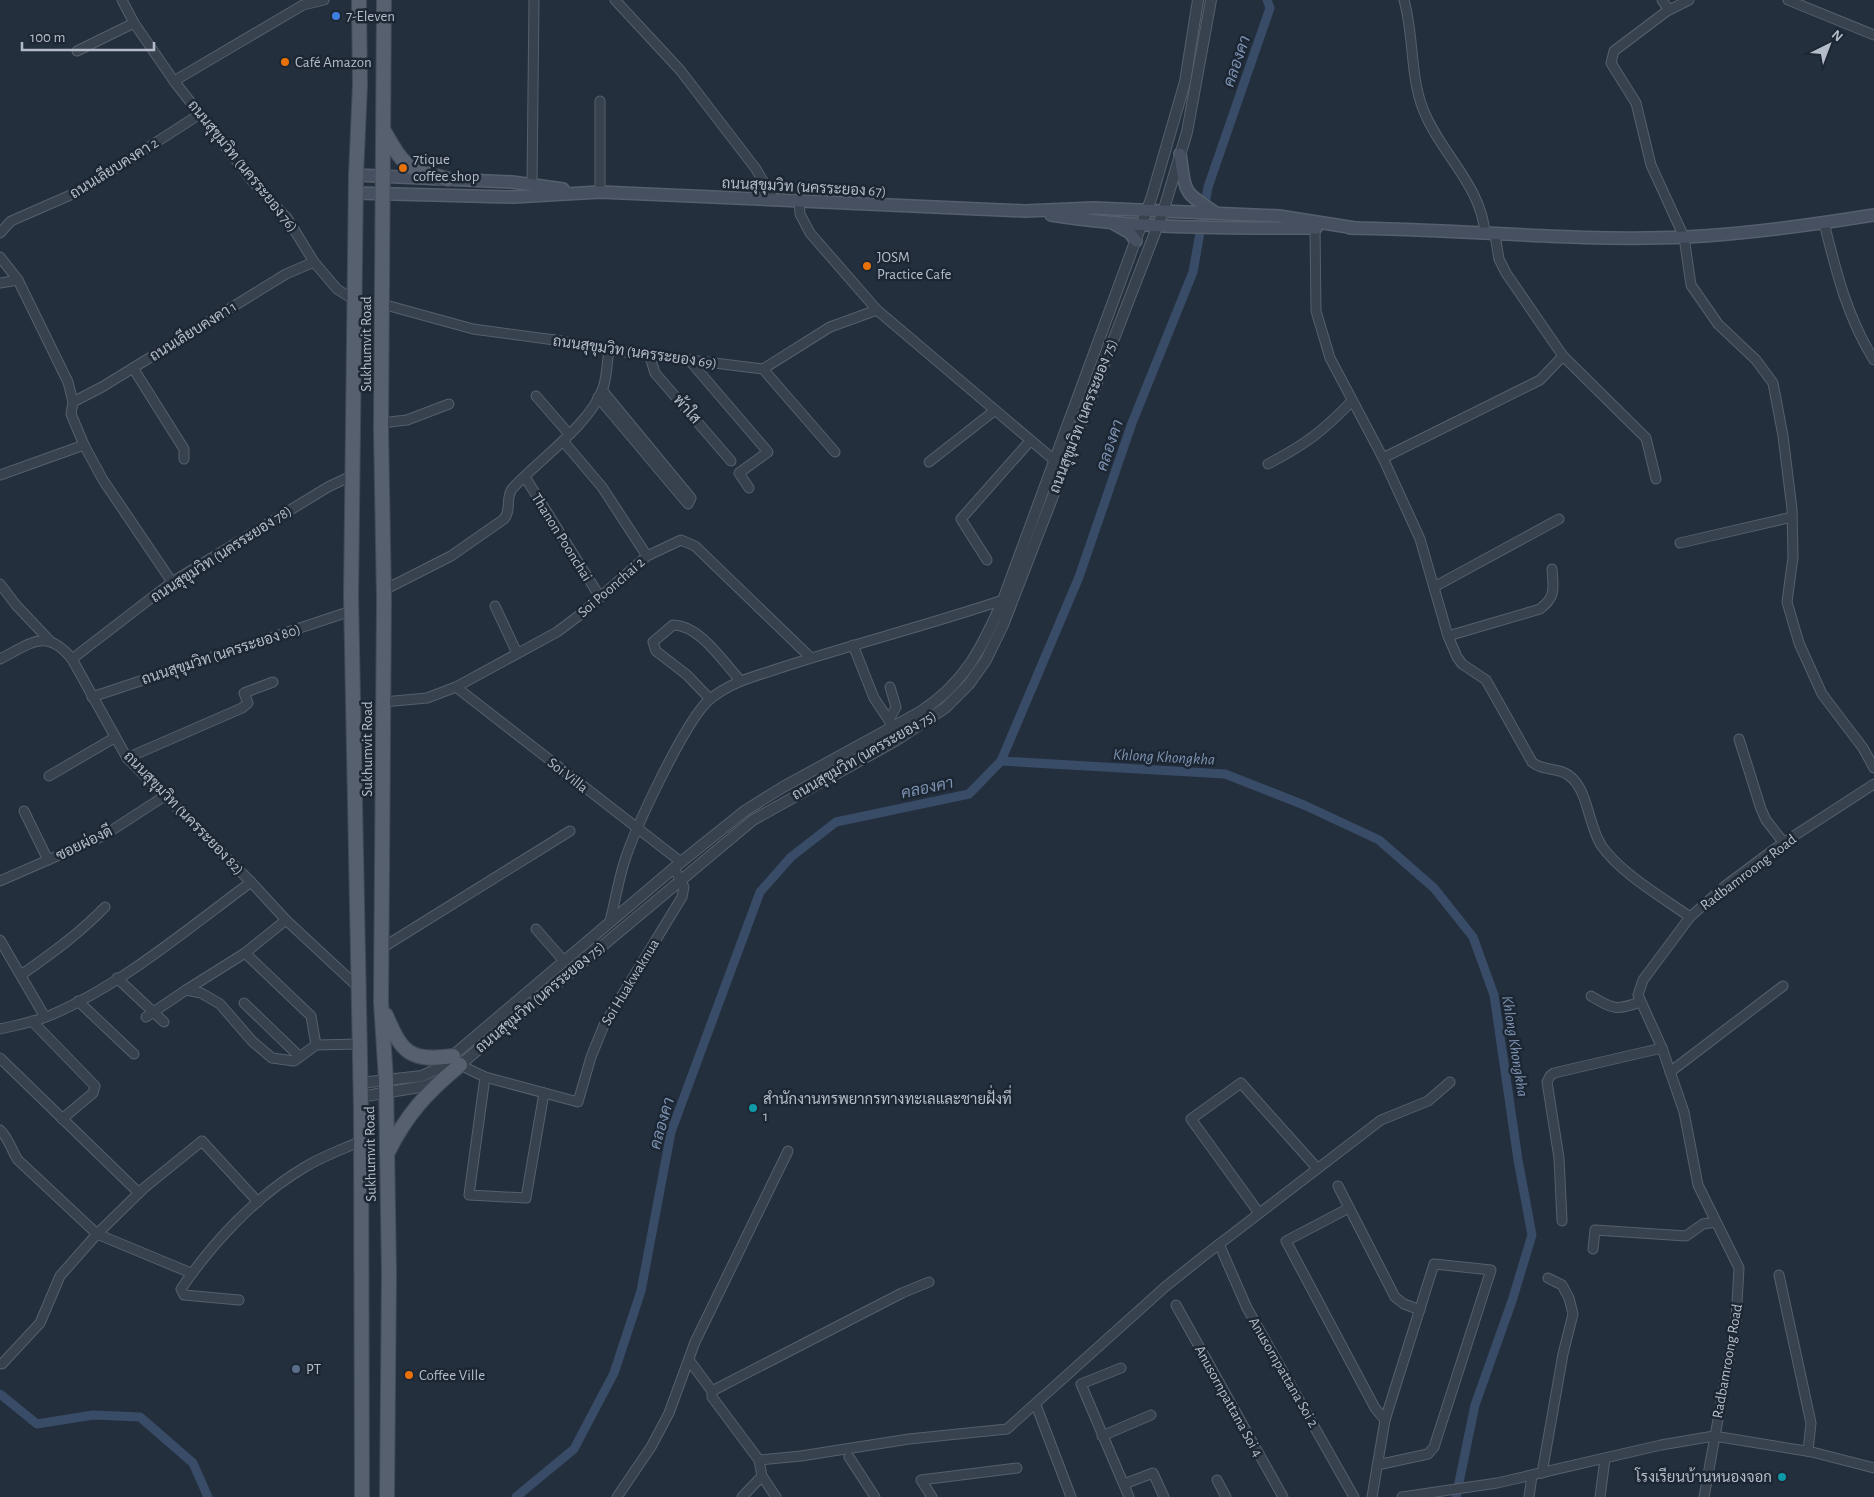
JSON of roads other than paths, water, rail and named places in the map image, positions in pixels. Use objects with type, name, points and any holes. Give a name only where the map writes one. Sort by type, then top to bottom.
[{"type":"main road","name":"Sukhumvit Road","points":[[359,0],[360,85],[356,176],[351,476],[351,611],[361,1141],[362,1497]]},
{"type":"main road","name":"Sukhumvit Road","points":[[384,0],[381,423],[384,590],[381,1002],[386,1087],[389,1274],[387,1497]]},
{"type":"main road","points":[[383,131],[407,166],[416,171],[448,179]]},
{"type":"main road","points":[[1180,154],[1185,188],[1194,198],[1216,214]]},
{"type":"main road","name":"ถนนสุขุมวิท (นครระยอง 67)","points":[[356,176],[532,184],[582,193]]},
{"type":"main road","name":"ถนนสุขุมวิท (นครระยอง 67)","points":[[356,193],[514,197],[600,192],[1025,211],[1094,208],[1279,216],[1355,228]]},
{"type":"main road","name":"ถนนสุขุมวิท (นครระยอง 67)","points":[[1025,211],[1158,226],[1235,229],[1355,228]]},
{"type":"main road","points":[[1355,228],[1490,235],[1684,237],[1732,234],[1874,215]]},
{"type":"main road","points":[[1111,222],[1130,233],[1136,241]]},
{"type":"main road","points":[[381,1002],[400,1045],[410,1053],[432,1059],[456,1060]]},
{"type":"main road","points":[[386,1157],[396,1136],[428,1092],[456,1060]]},
{"type":"street","name":"ถนนสุขุมวิท (นครระยอง 76)","points":[[122,0],[134,23],[174,81],[253,182],[293,225],[314,262],[337,289],[354,300]]},
{"type":"street","points":[[174,81],[303,5],[324,0]]},
{"type":"street","points":[[532,184],[534,0]]},
{"type":"street","points":[[615,0],[680,70],[756,169],[774,200]]},
{"type":"street","name":"ถนนสุขุมวิท (นครระยอง 75)","points":[[360,1090],[425,1086],[442,1078],[456,1060],[564,961],[677,865],[746,810],[892,724],[940,699],[962,676],[978,655],[1003,600],[1147,211],[1185,82],[1198,0]]},
{"type":"street","name":"ถนนสุขุมวิท (นครระยอง 75)","points":[[456,1060],[753,820],[919,727],[945,708],[970,684],[986,660],[1003,625],[1163,212],[1180,154],[1198,78],[1211,0]]},
{"type":"street","points":[[1404,0],[1409,16],[1422,108],[1429,124],[1477,201],[1506,273],[1564,356],[1646,438],[1656,479]]},
{"type":"street","points":[[1662,0],[1669,10]]},
{"type":"street","points":[[1689,0],[1669,10],[1614,51],[1611,63],[1636,103],[1651,165],[1684,237],[1691,285],[1718,324],[1756,360],[1773,383],[1783,436],[1792,517],[1793,557],[1787,602],[1799,644],[1822,694],[1863,748],[1874,768]]},
{"type":"street","points":[[1788,0],[1874,35]]},
{"type":"street","points":[[77,51],[134,23]]},
{"type":"street","points":[[600,100],[600,192]]},
{"type":"street","name":"ถนนเลียบคงคา 2","points":[[0,233],[11,221],[82,190],[200,114]]},
{"type":"street","points":[[799,202],[800,214],[810,233],[877,310],[994,412],[1054,460]]},
{"type":"street","points":[[1824,223],[1841,292],[1861,339],[1874,360]]},
{"type":"street","points":[[1315,228],[1315,297],[1318,324],[1330,358],[1383,458],[1420,539],[1448,636],[1462,664],[1486,680],[1532,762],[1540,768],[1566,773],[1574,780],[1594,832],[1609,855],[1642,883],[1690,917]]},
{"type":"street","points":[[0,257],[18,280],[68,382],[73,402],[71,414],[84,445],[103,480],[172,582]]},
{"type":"street","name":"ถนนเลียบคงคา 1","points":[[73,402],[133,368],[286,274],[314,262]]},
{"type":"street","points":[[0,283],[18,280]]},
{"type":"street","name":"ถนนสุขุมวิท (นครระยอง 69)","points":[[382,304],[473,329],[609,350],[763,369]]},
{"type":"street","points":[[835,452],[763,369],[830,327],[877,310]]},
{"type":"street","points":[[384,590],[451,556],[504,519],[508,512],[509,493],[566,437],[600,394],[609,350]]},
{"type":"street","name":"พ้าใส","points":[[649,354],[655,373],[731,461]]},
{"type":"street","points":[[1383,458],[1540,380],[1564,356]]},
{"type":"street","points":[[690,361],[768,452],[739,473],[749,488]]},
{"type":"street","points":[[133,368],[184,448],[184,459]]},
{"type":"street","points":[[600,394],[691,498],[688,504],[636,436]]},
{"type":"street","points":[[536,396],[602,487],[647,556]]},
{"type":"street","points":[[1268,464],[1300,448],[1323,431],[1352,401]]},
{"type":"street","points":[[381,423],[407,420],[449,404]]},
{"type":"street","points":[[929,462],[994,412]]},
{"type":"street","points":[[987,560],[961,519],[1030,442]]},
{"type":"street","points":[[0,475],[84,445]]},
{"type":"street","name":"ถนนสุขุมวิท (นครระยอง 78)","points":[[72,660],[172,582],[328,487],[351,476]]},
{"type":"street","name":"Thanon Poonchai","points":[[525,477],[600,598]]},
{"type":"street","points":[[1680,543],[1792,517]]},
{"type":"street","points":[[1434,587],[1559,520]]},
{"type":"street","name":"Soi Poonchai 2","points":[[383,702],[427,698],[456,687],[557,632],[600,598],[647,556],[678,540],[685,540],[692,544],[810,657]]},
{"type":"street","points":[[1448,636],[1540,609],[1551,601],[1553,592],[1552,568]]},
{"type":"street","name":"ถนนสุขุมวิท (นครระยอง 82)","points":[[0,584],[16,605],[50,641],[61,646],[72,660],[114,738],[127,758],[163,797],[251,882],[286,920],[358,987]]},
{"type":"street","points":[[610,922],[624,862],[638,829],[680,742],[697,714],[710,699],[740,680],[810,657],[930,624],[1003,600]]},
{"type":"street","points":[[495,606],[517,653]]},
{"type":"street","name":"ถนนสุขุมวิท (นครระยอง 80)","points":[[92,697],[351,611]]},
{"type":"street","points":[[710,699],[687,675],[656,651],[653,642],[673,625],[682,625],[700,637],[740,680]]},
{"type":"street","points":[[0,659],[34,642],[50,641]]},
{"type":"street","points":[[853,645],[874,698],[892,724]]},
{"type":"street","points":[[127,758],[242,708],[248,703],[244,693],[273,682]]},
{"type":"street","points":[[890,686],[896,707],[892,724]]},
{"type":"street","name":"Soi Villa","points":[[456,687],[638,829],[677,865]]},
{"type":"street","points":[[49,776],[114,738]]},
{"type":"street","points":[[1738,739],[1761,809],[1766,820],[1784,843]]},
{"type":"street","name":"Radbamroong Road","points":[[1704,1497],[1736,1320],[1739,1276],[1736,1259],[1698,1185],[1684,1112],[1662,1048],[1638,995],[1643,980],[1690,917],[1725,886],[1784,843],[1874,784]]},
{"type":"street","name":"ซอยผ่องดี","points":[[0,881],[103,836],[163,797]]},
{"type":"street","points":[[24,811],[48,860]]},
{"type":"street","points":[[382,948],[570,830]]},
{"type":"street","points":[[677,865],[681,878]]},
{"type":"street","name":"Soi Huakwaknua","points":[[544,1093],[578,1102],[591,1057],[604,1025],[682,897],[684,887],[681,878]]},
{"type":"street","points":[[0,1029],[45,1017],[78,1001],[160,950],[251,882]]},
{"type":"street","points":[[21,975],[53,953],[86,926],[105,907]]},
{"type":"street","points":[[150,1014],[245,953],[286,920]]},
{"type":"street","points":[[536,928],[564,961]]},
{"type":"street","points":[[0,940],[45,1017]]},
{"type":"street","points":[[245,953],[312,1016],[316,1045]]},
{"type":"street","points":[[117,978],[150,1014],[164,1022]]},
{"type":"street","points":[[1670,1072],[1783,986]]},
{"type":"street","points":[[186,990],[201,993],[220,1004],[252,1041],[272,1058],[294,1061],[316,1045],[359,1044]]},
{"type":"street","points":[[1591,996],[1612,1008],[1622,1009],[1640,1002]]},
{"type":"street","points":[[78,1001],[134,1054]]},
{"type":"street","points":[[244,1003],[300,1057]]},
{"type":"street","points":[[32,1021],[95,1086],[92,1094],[62,1119]]},
{"type":"street","points":[[1562,1221],[1559,1158],[1548,1082],[1550,1076],[1554,1073],[1662,1048]]},
{"type":"street","points":[[0,1058],[139,1193]]},
{"type":"street","points":[[456,1060],[485,1077],[544,1093],[526,1198],[469,1195],[485,1077]]},
{"type":"street","points":[[1259,1213],[1191,1119],[1241,1082],[1318,1168]]},
{"type":"street","points":[[758,1460],[801,1456],[909,1439],[998,1432],[1012,1425],[1165,1287],[1219,1244],[1381,1120],[1428,1101],[1450,1082]]},
{"type":"street","points":[[0,1130],[7,1137],[18,1160],[97,1234],[191,1273]]},
{"type":"street","points":[[2,1364],[31,1336],[40,1323],[60,1276],[97,1234],[139,1193],[202,1141],[258,1202]]},
{"type":"street","points":[[239,1300],[184,1295],[181,1293],[181,1289],[208,1250],[258,1202],[306,1166],[361,1141]]},
{"type":"street","points":[[617,1497],[651,1447],[669,1412],[688,1360],[788,1151]]},
{"type":"street","points":[[1338,1186],[1396,1297],[1404,1304],[1420,1310]]},
{"type":"street","points":[[1349,1208],[1286,1241],[1375,1408],[1385,1420]]},
{"type":"street","points":[[1593,1249],[1595,1230],[1686,1236],[1703,1224],[1716,1222]]},
{"type":"street","name":"Anusornpattana Soi 2","points":[[1219,1244],[1247,1308],[1354,1497]]},
{"type":"street","points":[[1372,1497],[1377,1465],[1385,1420],[1434,1264],[1491,1270],[1434,1447],[1428,1454],[1377,1465]]},
{"type":"street","points":[[1779,1275],[1811,1423],[1808,1451]]},
{"type":"street","points":[[1542,1474],[1563,1354],[1573,1314],[1569,1298],[1562,1285],[1548,1278]]},
{"type":"street","points":[[712,1391],[929,1282]]},
{"type":"street","name":"Anusornpattana Soi 4","points":[[1176,1306],[1283,1497]]},
{"type":"street","points":[[688,1360],[712,1391],[712,1397],[758,1460],[762,1476],[776,1497]]},
{"type":"street","points":[[1121,1368],[1081,1384],[1130,1497]]},
{"type":"street","points":[[1036,1404],[1071,1497]]},
{"type":"street","points":[[1102,1436],[1151,1415]]},
{"type":"street","points":[[1402,1497],[1497,1483],[1661,1445],[1714,1436],[1808,1451],[1874,1468]]},
{"type":"street","points":[[849,1457],[875,1497]]},
{"type":"street","points":[[1600,1497],[1605,1459]]},
{"type":"street","points":[[932,1497],[921,1480],[1017,1468]]},
{"type":"street","points":[[1124,1484],[1153,1473],[1164,1497]]},
{"type":"street","points":[[742,1497],[762,1476]]},
{"type":"street","points":[[1529,1497],[1532,1476]]},
{"type":"street","points":[[1218,1480],[1226,1497]]},
{"type":"waterway","name":"คลองคา","points":[[516,1497],[574,1449],[614,1373],[641,1291],[671,1132],[760,892],[791,857],[836,822],[969,794],[1001,761],[1079,577],[1132,423],[1193,272],[1208,187],[1270,8],[1267,0]]},
{"type":"waterway","name":"Khlong Khongkha","points":[[1001,761],[1225,774],[1304,805],[1379,840],[1434,888],[1473,937],[1494,995],[1518,1160],[1532,1235],[1512,1301],[1475,1405],[1456,1497]]},
{"type":"waterway","points":[[0,1394],[37,1424],[93,1415],[140,1417],[193,1463],[208,1497]]},
{"type":"place","name":"7-Eleven","points":[[336,16]]},
{"type":"place","name":"Café Amazon","points":[[285,62]]},
{"type":"place","name":"7tique coffee shop","points":[[403,168]]},
{"type":"place","name":"JOSM Practice Cafe","points":[[867,266]]},
{"type":"place","name":"สำนักงานทรพยากรทางทะเลและชายฝั่งที่ 1","points":[[753,1108]]},
{"type":"place","name":"PT","points":[[296,1369]]},
{"type":"place","name":"Coffee Ville","points":[[409,1375]]},
{"type":"place","name":"โรงเรียนบ้านหนองจอก","points":[[1782,1477]]}]
